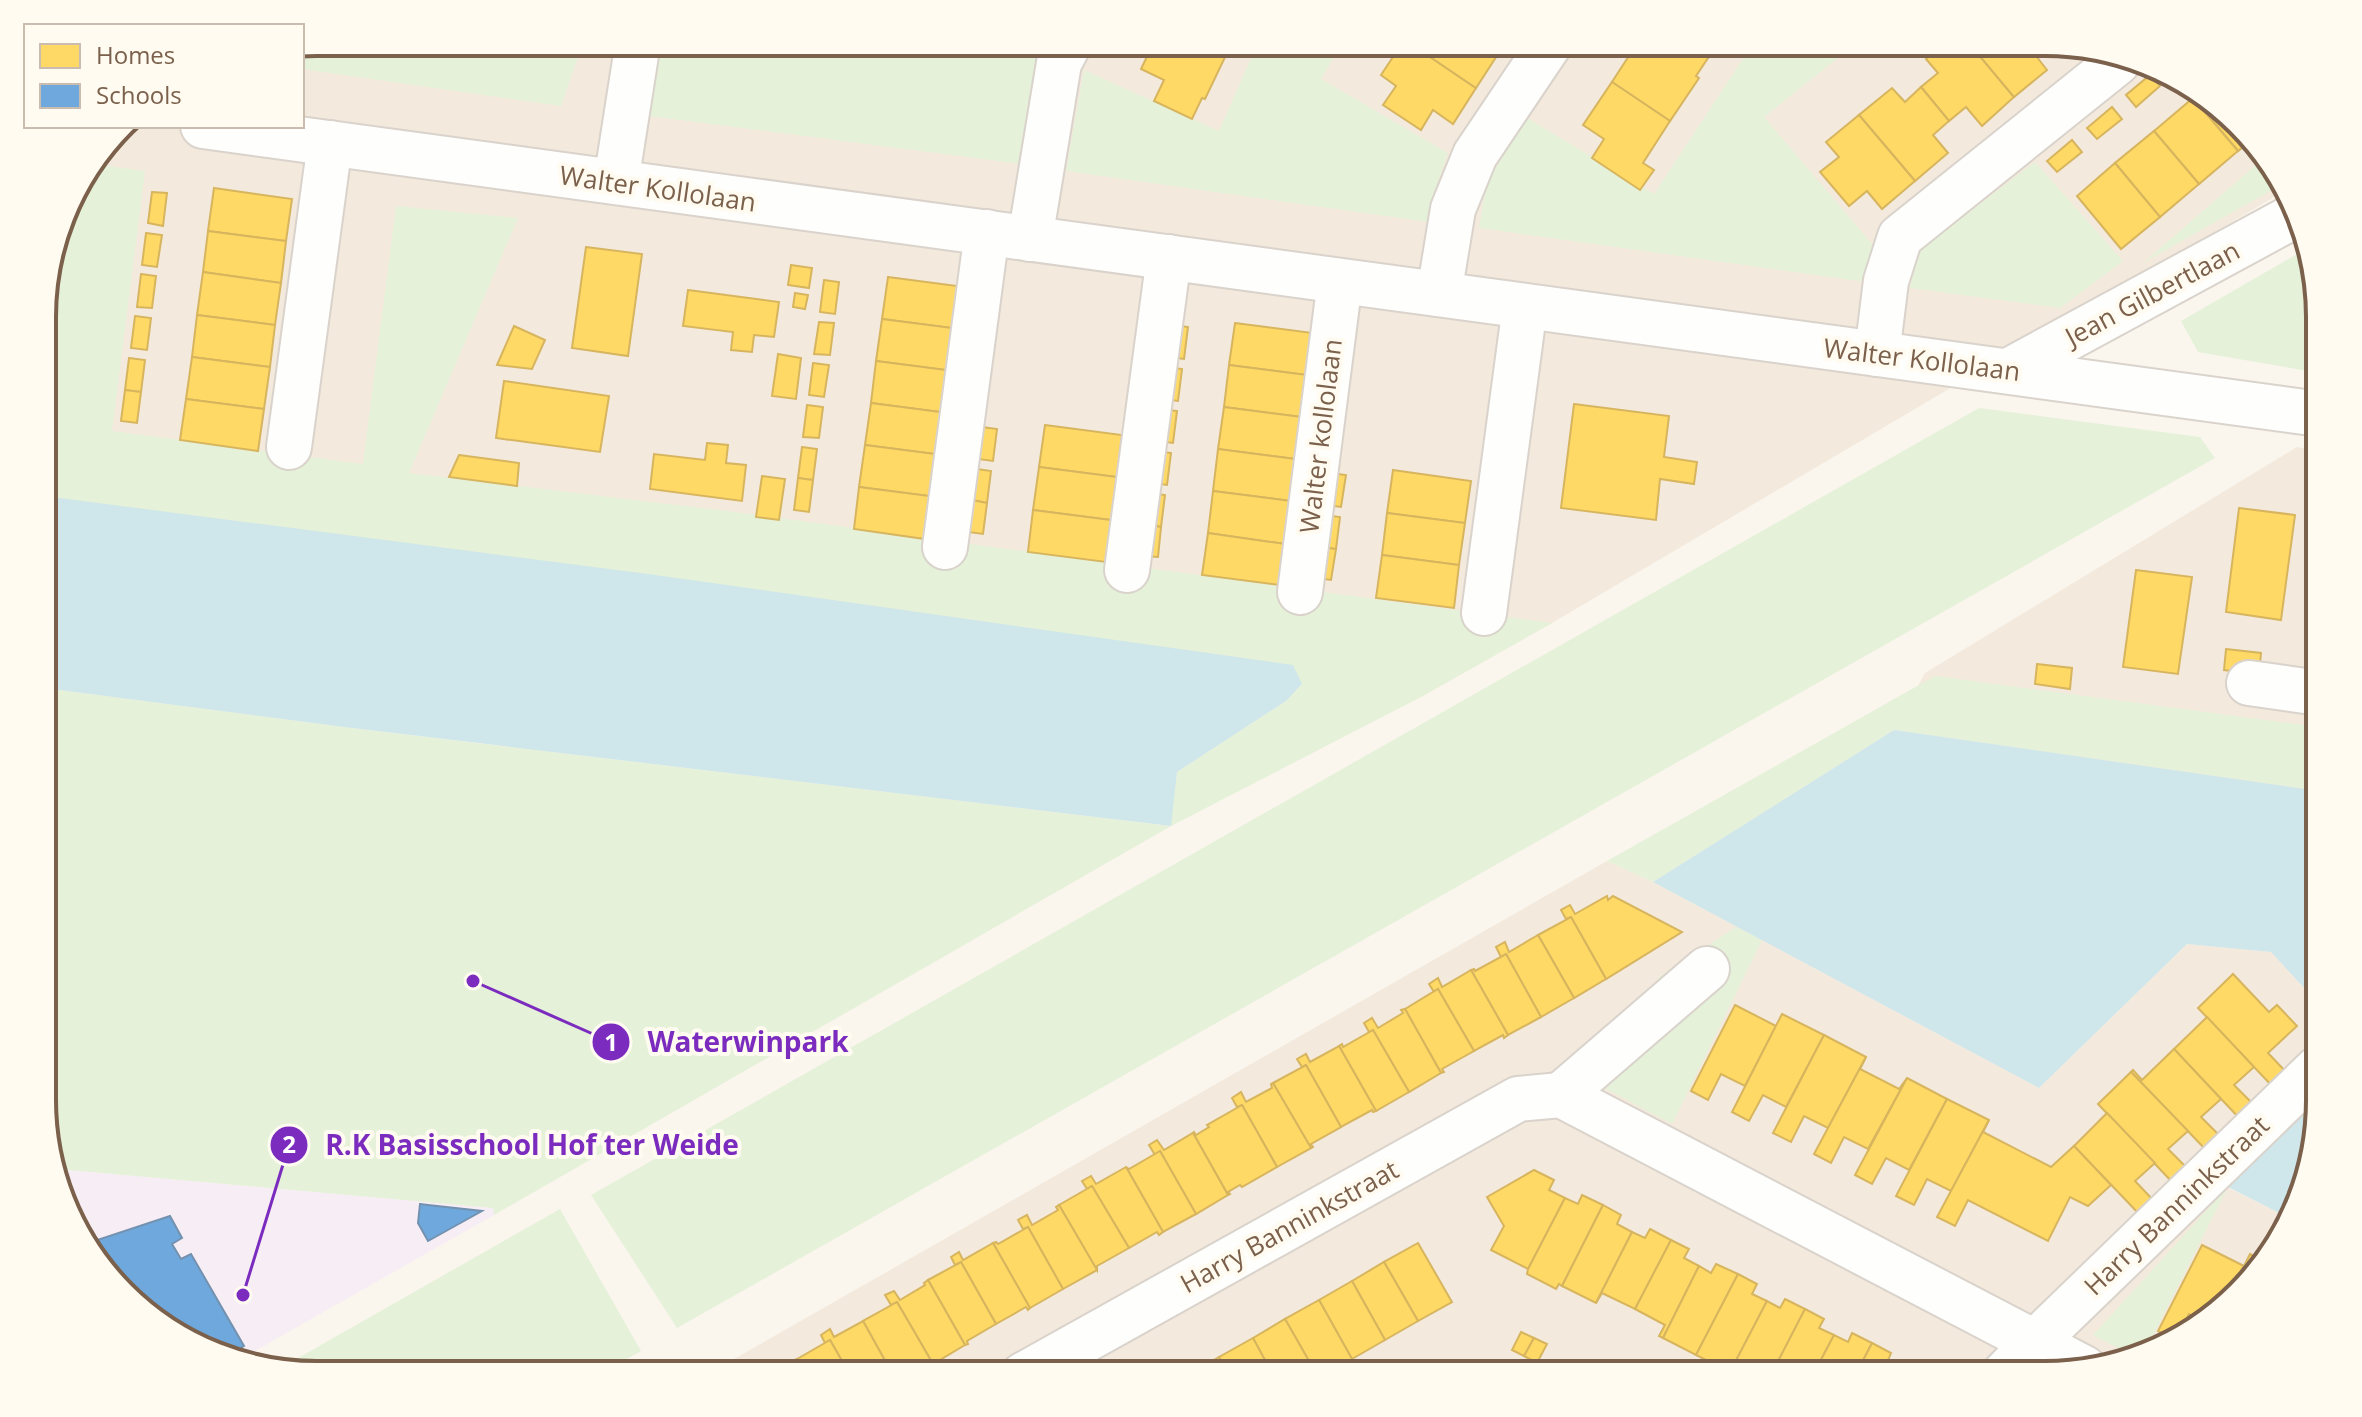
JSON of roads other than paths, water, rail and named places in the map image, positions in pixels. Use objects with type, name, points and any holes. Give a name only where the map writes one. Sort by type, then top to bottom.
[{"type":"street","points":[[616,182],[636,56]]},
{"type":"street","points":[[1030,239],[1063,56]]},
{"type":"street","points":[[1439,294],[1453,209],[1475,155],[1542,56]]},
{"type":"street","points":[[1877,354],[1886,281],[1900,237],[2114,65]]},
{"type":"street","name":"Walter Kollolaan","points":[[218,128],[2305,412]]},
{"type":"street","points":[[289,447],[330,143]]},
{"type":"street","name":"Jean Gilbertlaan","points":[[2010,370],[2287,220]]},
{"type":"street","points":[[945,547],[987,232]]},
{"type":"street","points":[[1127,570],[1169,257]]},
{"type":"street","name":"Walter kollolaan","points":[[1300,592],[1340,281]]},
{"type":"street","points":[[1484,613],[1525,306]]},
{"type":"street","points":[[2249,683],[2305,691]]},
{"type":"street","points":[[1707,969],[1561,1095],[2067,1360]]},
{"type":"street","name":"Harry Banninkstraat","points":[[2018,1360],[2305,1081]]},
{"type":"street","name":"Harry Banninkstraat","points":[[1049,1361],[1518,1099],[1561,1095]]},
{"type":"water","points":[[56,498],[648,574],[1293,665],[1302,684],[1286,701],[1177,772],[1171,826],[56,690]]},
{"type":"water","points":[[1894,730],[2305,789],[2305,989],[2271,952],[2187,944],[2039,1088],[1653,882]]},
{"type":"water","points":[[2305,1108],[2301,1151],[2280,1213],[2228,1187]]},
{"type":"place","name":"Waterwinpark","points":[[473,981]]},
{"type":"place","name":"R.K Basisschool Hof ter Weide","points":[[243,1295]]}]
